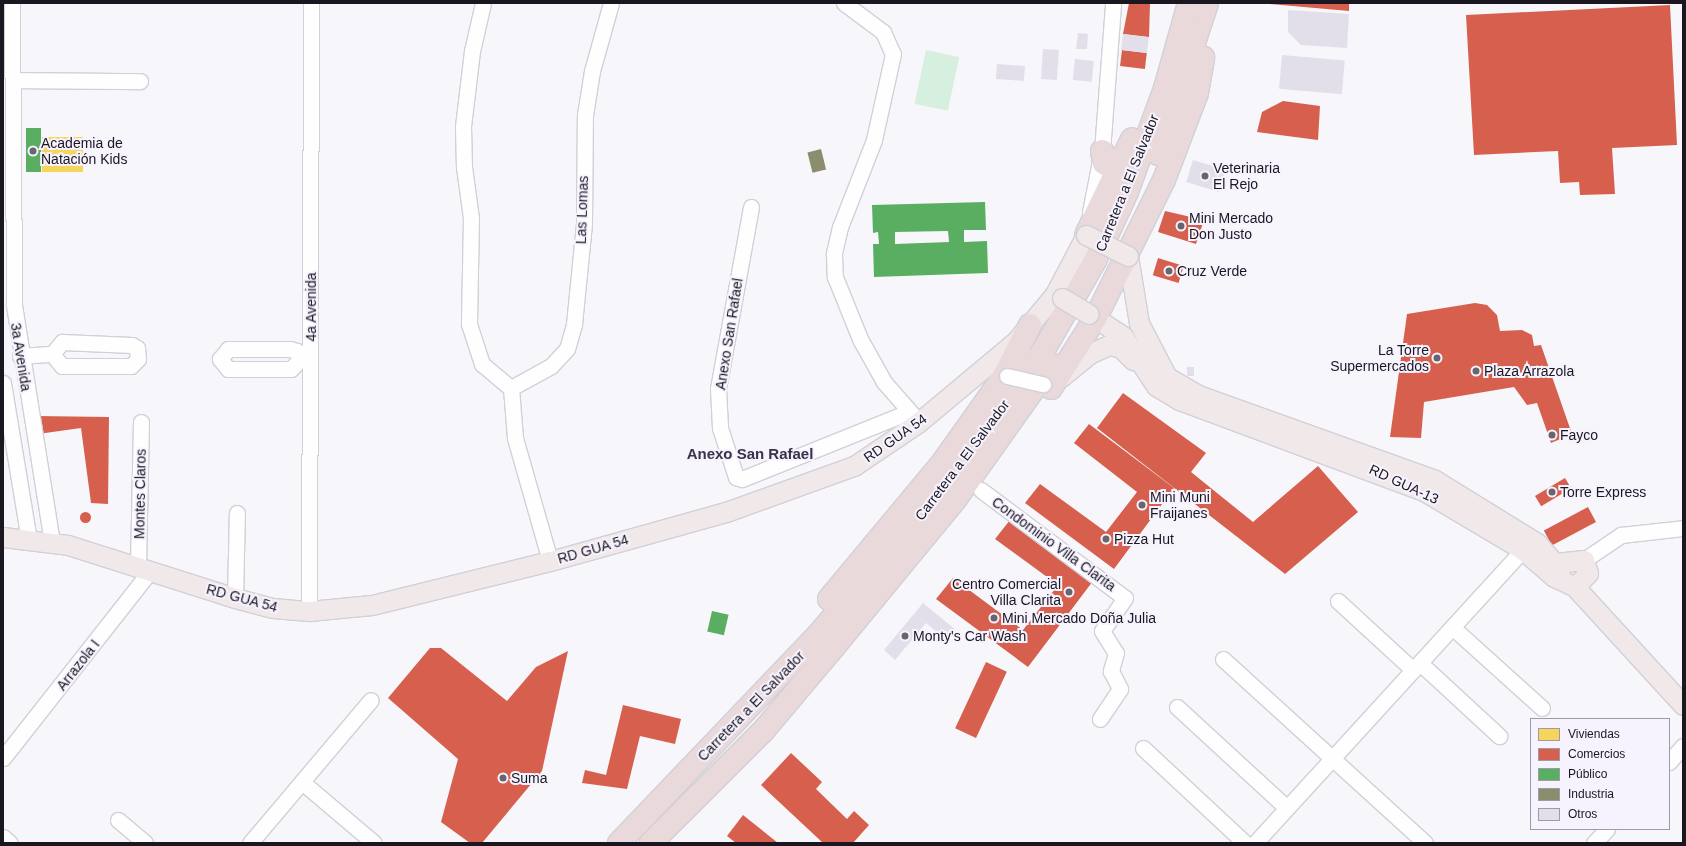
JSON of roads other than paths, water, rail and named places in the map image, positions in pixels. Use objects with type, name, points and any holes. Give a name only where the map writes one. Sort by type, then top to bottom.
[{"type":"highway","points":[[764,730],[847,650],[981,490],[1093,316],[1128,256],[1164,180],[1197,92],[1208,35],[1197,4]]},
{"type":"highway","points":[[1086,235],[1127,153],[1166,42],[1197,4]]},
{"type":"highway","name":"Carretera a El Salvador","points":[[619,843],[818,636],[912,525],[1042,353],[1095,260],[1127,192],[1197,4]]},
{"type":"highway","name":"Carretera a El Salvador","points":[[651,843],[717,775],[764,730],[956,500],[1056,358],[1108,267],[1140,196],[1171,120],[1197,4]]},
{"type":"highway","points":[[1102,151],[1104,163],[1109,166],[1127,153]]},
{"type":"highway","points":[[745,713],[833,594],[940,466],[1006,376],[1030,325]]},
{"type":"highway","points":[[627,843],[672,798],[675,786],[717,775]]},
{"type":"main road","name":"RD GUA 54","points":[[3,537],[52,541],[145,568],[235,598],[273,608],[309,611],[381,603],[550,562],[726,512],[833,476],[854,466],[914,417],[968,381],[1030,325],[1058,296],[1086,235]]},
{"type":"main road","points":[[1086,235],[1128,256]]},
{"type":"main road","name":"RD GUA-13","points":[[1128,256],[1139,323],[1167,377],[1198,395],[1436,480],[1530,547],[1554,577],[1582,575],[1590,602],[1683,705]]},
{"type":"main road","name":"RD GUA-13","points":[[1058,296],[1124,336],[1156,386],[1198,409],[1368,467],[1424,491],[1530,547]]},
{"type":"main road","points":[[1050,384],[1089,354],[1113,345],[1125,351],[1156,386]]},
{"type":"main road","points":[[1530,547],[1555,563],[1582,575]]},
{"type":"main road","points":[[1555,563],[1582,575]]},
{"type":"street","name":"3a Avenida","points":[[12,3],[14,80],[14,306],[20,356],[52,541]]},
{"type":"street","name":"4a Avenida","points":[[309,611],[311,516],[305,359],[311,3]]},
{"type":"street","points":[[483,3],[472,51],[463,127],[464,167],[471,218],[469,324],[482,364],[511,388],[515,438],[550,562]]},
{"type":"street","name":"Las Lomas","points":[[511,388],[551,366],[566,349],[574,324],[584,223],[585,115],[592,71],[611,3]]},
{"type":"street","points":[[844,3],[883,32],[893,54],[874,140],[840,227],[834,254],[835,277],[872,362],[895,399],[914,417]]},
{"type":"street","points":[[1086,235],[1102,151],[1113,3]]},
{"type":"street","points":[[14,80],[140,81]]},
{"type":"street","name":"Anexo San Rafael","points":[[751,207],[718,388],[720,428],[736,477],[742,479],[914,417]]},
{"type":"street","points":[[20,356],[52,354],[62,342],[132,345],[137,348],[138,359],[131,366],[62,366],[52,354]]},
{"type":"street","points":[[968,381],[1006,376],[1050,384]]},
{"type":"street","name":"3a Avenida","points":[[3,382],[29,540]]},
{"type":"street","name":"Montes Claros","points":[[141,422],[145,568]]},
{"type":"street","name":"Condominio Villa Clarita","points":[[981,490],[1125,598],[1102,631],[1116,651],[1111,671],[1120,689],[1100,719]]},
{"type":"street","points":[[235,598],[237,513]]},
{"type":"street","points":[[311,516],[315,590],[319,600],[328,605],[381,603]]},
{"type":"street","points":[[1582,575],[1621,535],[1683,528]]},
{"type":"street","points":[[1255,843],[1452,627],[1530,547]]},
{"type":"street","name":"Arrazola I","points":[[3,758],[145,568]]},
{"type":"street","points":[[1338,601],[1499,736]]},
{"type":"street","points":[[1452,627],[1542,708]]},
{"type":"street","points":[[1223,659],[1331,760],[1425,843]]},
{"type":"street","points":[[250,843],[371,700]]},
{"type":"street","points":[[1177,707],[1287,808]]},
{"type":"street","points":[[1670,761],[1683,746]]},
{"type":"street","points":[[1143,748],[1245,843]]},
{"type":"street","points":[[302,782],[374,843]]},
{"type":"street","points":[[118,820],[145,843]]},
{"type":"street","points":[[1594,843],[1606,830]]},
{"type":"street","points":[[3,837],[10,843]]},
{"type":"place","name":"Academia de Natación Kids","points":[[33,151]]},
{"type":"place","name":"Veterinaria El Rejo","points":[[1205,176]]},
{"type":"place","name":"Mini Mercado Don Justo","points":[[1181,226]]},
{"type":"place","name":"Cruz Verde","points":[[1169,271]]},
{"type":"place","name":"La Torre Supermercados","points":[[1437,358]]},
{"type":"place","name":"Plaza Arrazola","points":[[1476,371]]},
{"type":"place","name":"Fayco","points":[[1552,435]]},
{"type":"place","name":"Torre Express","points":[[1552,492]]},
{"type":"place","name":"Mini Muni Fraijanes","points":[[1142,505]]},
{"type":"place","name":"Pizza Hut","points":[[1106,539]]},
{"type":"place","name":"Centro Comercial Villa Clarita","points":[[1069,592]]},
{"type":"place","name":"Mini Mercado Doña Julia","points":[[994,618]]},
{"type":"place","name":"Monty's Car Wash","points":[[905,636]]},
{"type":"place","name":"Suma","points":[[503,778]]},
{"type":"district","name":"Anexo San Rafael","points":[[750,454]]}]
